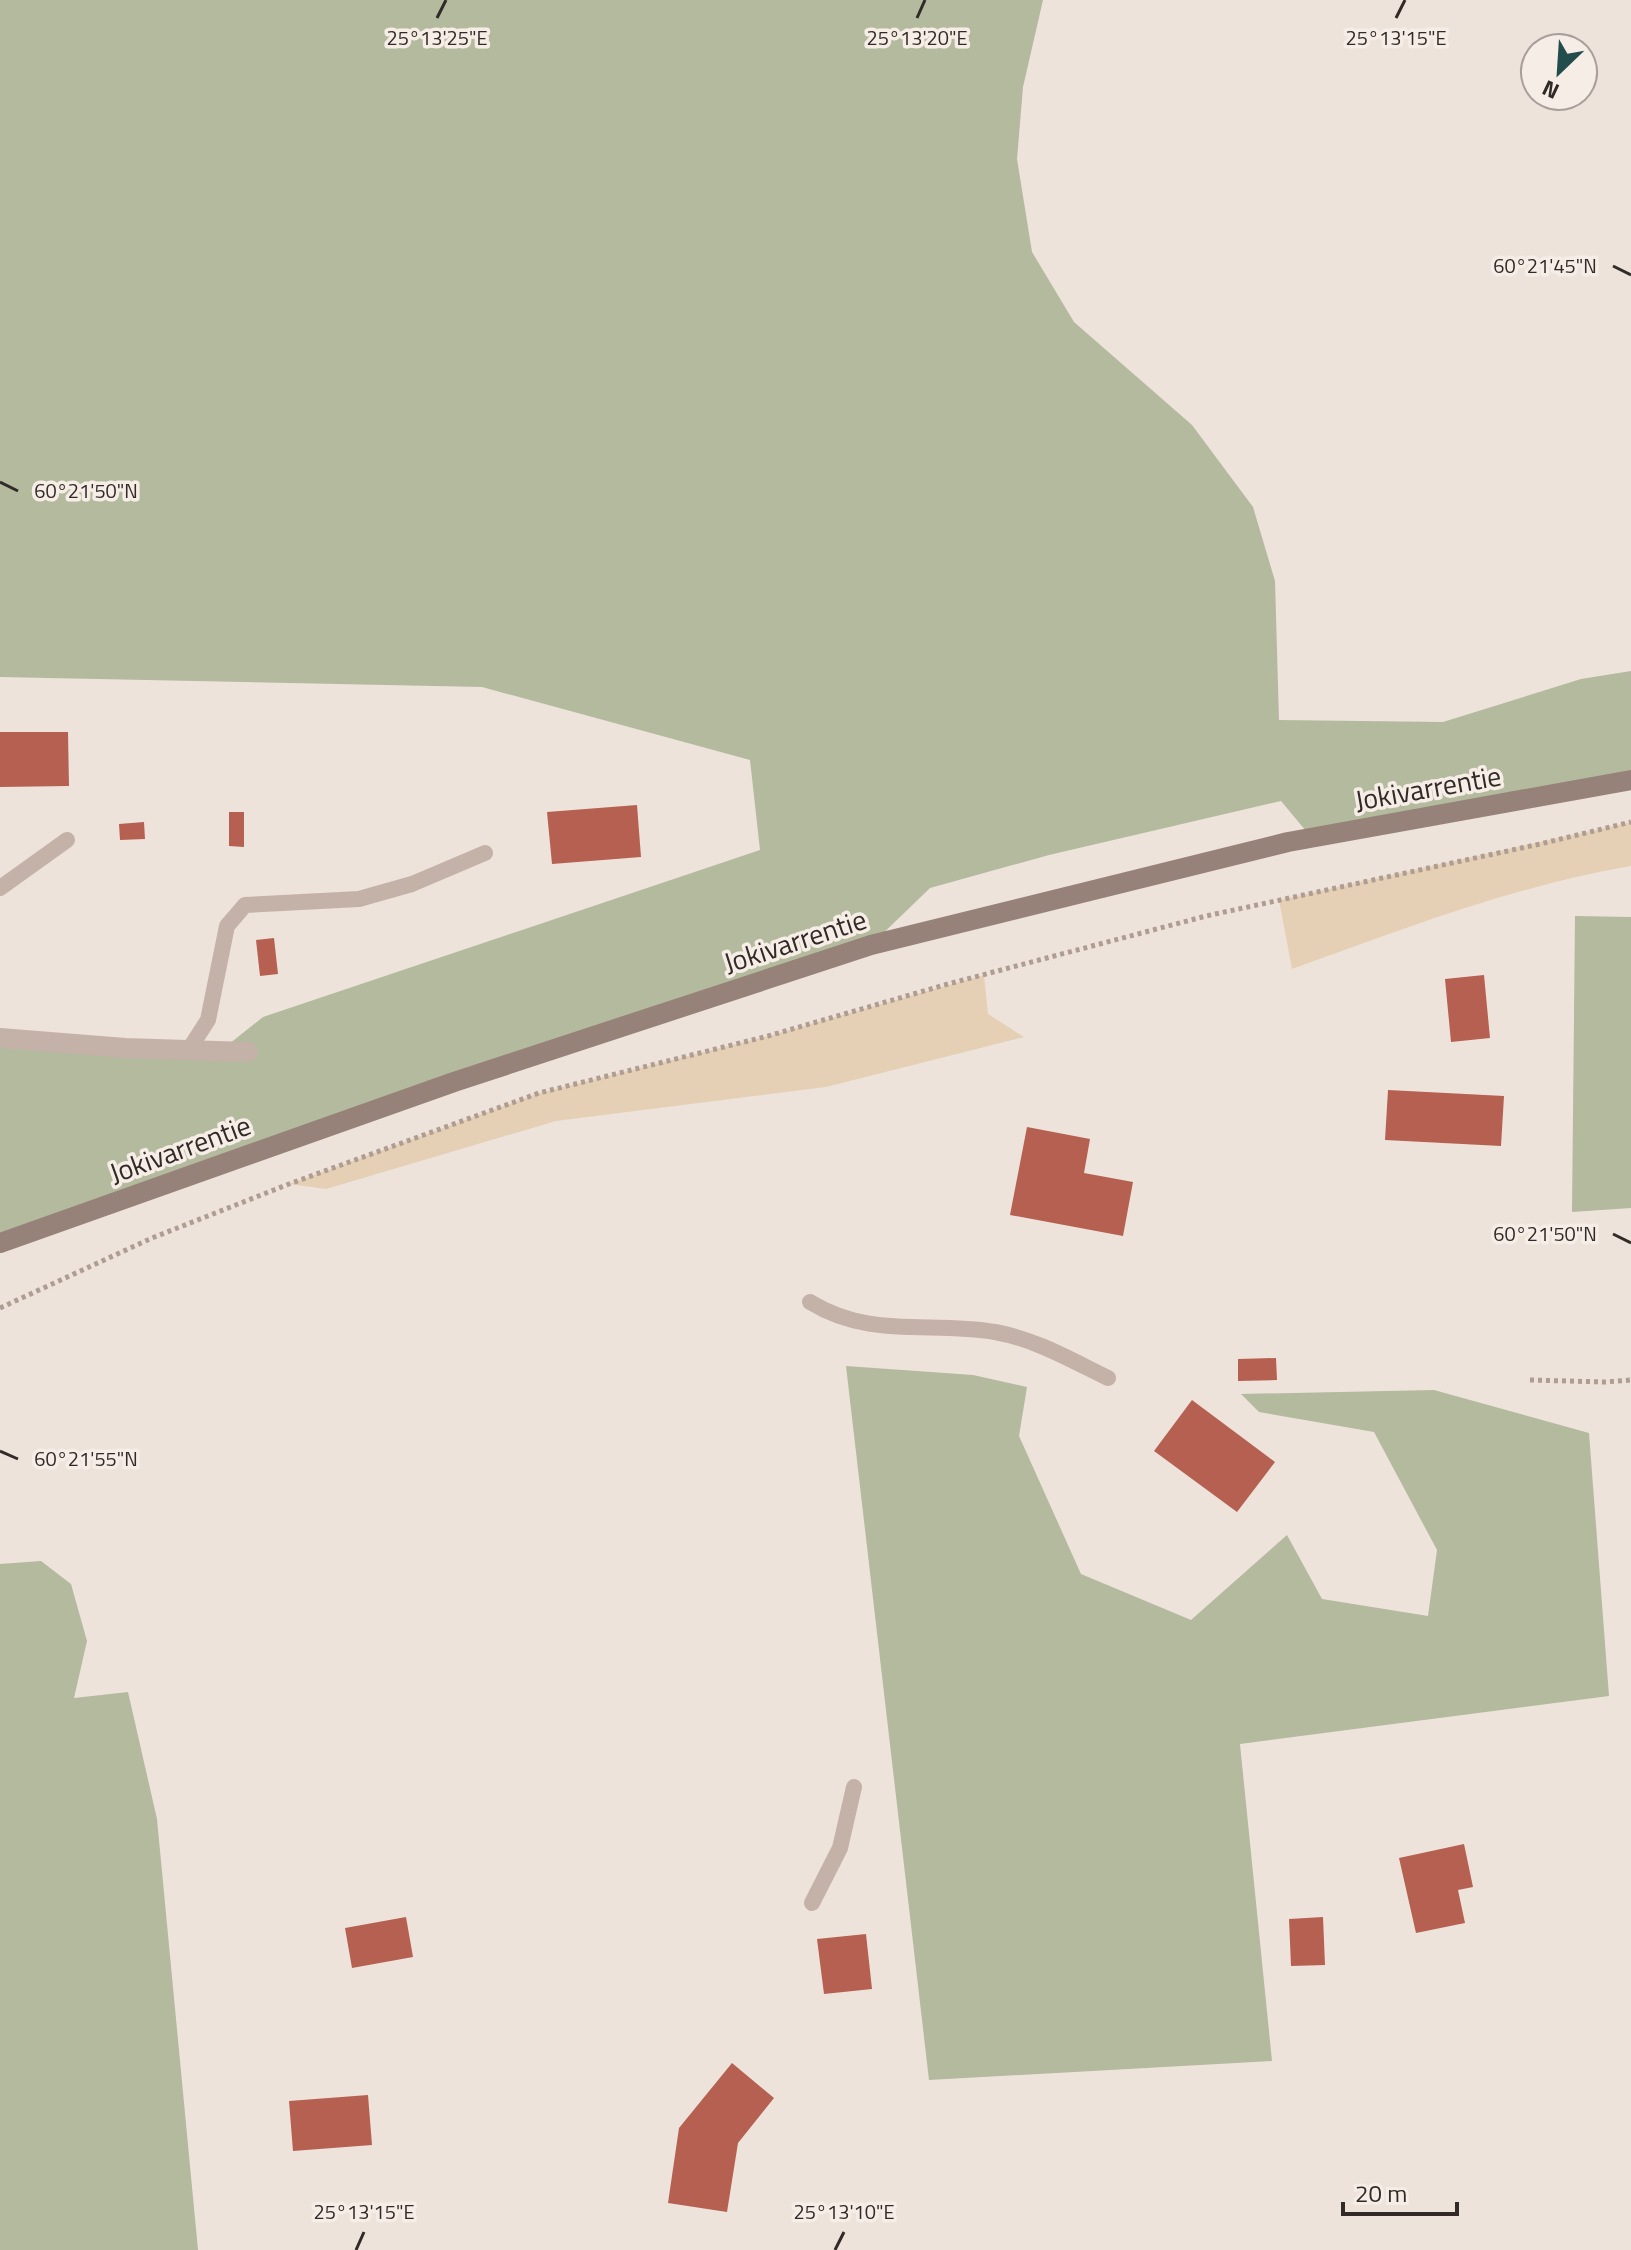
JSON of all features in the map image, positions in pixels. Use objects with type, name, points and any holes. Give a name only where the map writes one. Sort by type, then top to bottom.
[{"type":"street","name":"Jokivarrentie","points":[[0,1243],[439,1088],[871,945],[1288,842],[1631,780]]},
{"type":"street","points":[[0,1038],[248,1052]]},
{"type":"lane","points":[[0,888],[67,840]]},
{"type":"lane","points":[[188,1051],[208,1020],[227,926],[245,905],[359,899],[412,884],[485,853]]},
{"type":"lane","points":[[810,1302],[833,1317],[873,1326],[994,1332],[1034,1342],[1108,1378]]},
{"type":"lane","points":[[812,1903],[840,1848],[854,1787]]},
{"type":"path","points":[[0,1308],[152,1238],[289,1184],[539,1093],[768,1036],[948,984],[1206,916],[1631,822]]},
{"type":"path","points":[[1530,1380],[1631,1380]]},
{"type":"green space","points":[[0,0],[1043,0],[1023,87],[1017,159],[1032,252],[1074,322],[1192,425],[1253,507],[1275,581],[1279,720],[1443,722],[1581,679],[1631,671],[1631,780],[1311,837],[1281,801],[1049,855],[930,888],[871,945],[0,1247],[0,1037],[219,1052],[263,1017],[760,850],[750,760],[482,687],[0,677]]},
{"type":"green space","points":[[1575,916],[1631,917],[1631,1208],[1572,1212]]},
{"type":"green space","points":[[846,1366],[973,1375],[1027,1387],[1019,1436],[1081,1574],[1191,1620],[1287,1535],[1322,1599],[1428,1616],[1437,1550],[1374,1432],[1259,1412],[1241,1394],[1434,1390],[1589,1433],[1609,1696],[1240,1744],[1272,2061],[929,2080]]},
{"type":"green space","points":[[41,1561],[71,1584],[87,1641],[74,1698],[128,1692],[157,1819],[198,2250],[0,2250],[0,1564]]},
{"type":"sand","points":[[1631,822],[1631,866],[1502,897],[1292,969],[1279,900]]},
{"type":"sand","points":[[984,975],[988,1014],[1024,1037],[826,1087],[556,1121],[326,1189],[289,1184],[539,1093],[768,1036]]},
{"type":"building","points":[[0,732],[68,732],[69,786],[0,787]]},
{"type":"building","points":[[637,805],[641,857],[552,864],[547,812]]},
{"type":"building","points":[[229,812],[244,812],[244,847],[229,846]]},
{"type":"building","points":[[144,822],[145,839],[120,840],[119,824]]},
{"type":"building","points":[[274,938],[278,974],[260,976],[256,940]]},
{"type":"building","points":[[1484,975],[1490,1038],[1451,1042],[1445,979]]},
{"type":"building","points":[[1388,1090],[1504,1096],[1501,1146],[1385,1140]]},
{"type":"building","points":[[1027,1127],[1090,1139],[1084,1173],[1133,1182],[1123,1236],[1010,1215]]},
{"type":"building","points":[[1276,1358],[1277,1380],[1238,1381],[1238,1359]]},
{"type":"building","points":[[1192,1400],[1275,1462],[1237,1512],[1154,1451]]},
{"type":"building","points":[[1464,1844],[1473,1887],[1458,1890],[1465,1923],[1416,1933],[1399,1858]]},
{"type":"building","points":[[406,1917],[413,1957],[352,1968],[345,1928]]},
{"type":"building","points":[[1323,1917],[1325,1965],[1291,1966],[1289,1919]]},
{"type":"building","points":[[866,1934],[872,1989],[824,1994],[817,1939]]},
{"type":"building","points":[[732,2063],[774,2098],[738,2143],[727,2212],[668,2203],[679,2128]]},
{"type":"building","points":[[368,2095],[372,2145],[293,2151],[289,2101]]}]
